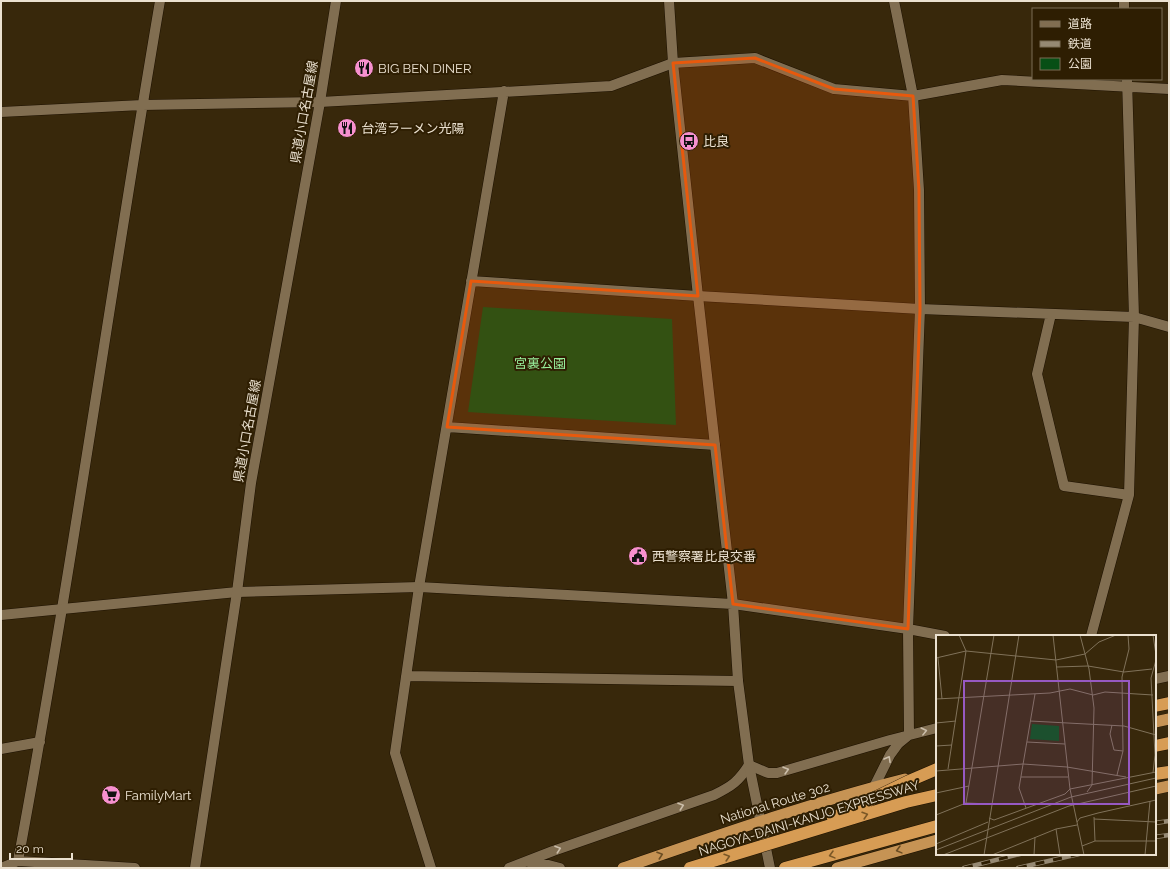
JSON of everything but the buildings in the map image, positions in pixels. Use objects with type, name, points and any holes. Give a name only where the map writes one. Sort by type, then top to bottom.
[{"type":"highway","points":[[1156,706],[1169,703]]},
{"type":"highway","points":[[1156,722],[1169,719]]},
{"type":"highway","points":[[1156,746],[1169,744]]},
{"type":"highway","points":[[800,834],[909,781],[936,770]]},
{"type":"highway","name":"National Route 302","points":[[623,868],[760,822],[874,787],[936,770]]},
{"type":"highway","points":[[1156,774],[1169,772]]},
{"type":"highway","points":[[1156,789],[1169,786]]},
{"type":"highway","name":"NAGOYA-DAINI-KANJO EXPRESSWAY","points":[[690,868],[906,802],[936,795]]},
{"type":"highway","points":[[785,868],[936,826]]},
{"type":"highway","points":[[837,868],[936,840]]},
{"type":"street","points":[[18,861],[63,609],[142,105],[160,1]]},
{"type":"street","name":"県道小口名古屋線","points":[[195,868],[251,483],[320,102],[336,1]]},
{"type":"street","points":[[669,1],[673,63],[733,604],[738,680],[749,765],[770,868]]},
{"type":"street","points":[[894,1],[913,96],[919,190],[920,309],[908,629],[909,735]]},
{"type":"street","points":[[1,112],[142,105],[320,102],[611,86],[673,63],[755,58],[834,89],[913,96],[1002,80],[1128,83],[1169,89]]},
{"type":"street","points":[[1091,635],[1129,495],[1134,317],[1128,83]]},
{"type":"street","points":[[432,868],[395,753],[419,587],[504,91]]},
{"type":"street","points":[[472,281],[920,309],[1134,317],[1169,327]]},
{"type":"street","points":[[1051,314],[1037,374],[1064,486],[1129,495]]},
{"type":"street","points":[[447,427],[715,444]]},
{"type":"street","points":[[1,614],[236,592],[419,587],[733,604],[908,629],[940,635]]},
{"type":"street","points":[[406,676],[738,680]]},
{"type":"street","points":[[1156,679],[1169,676]]},
{"type":"street","points":[[749,765],[768,773],[777,773],[936,728]]},
{"type":"street","points":[[874,787],[890,755],[898,744],[909,735]]},
{"type":"street","points":[[1,749],[40,742]]},
{"type":"street","points":[[509,868],[553,851],[714,795],[728,788],[740,778],[749,765]]},
{"type":"street","points":[[1,868],[18,861],[135,868]]},
{"type":"street","points":[[522,863],[537,862],[560,868]]},
{"type":"highlighted area","points":[[755,58],[834,89],[913,96],[919,190],[920,309],[908,629],[733,604],[715,445],[447,427],[471,281],[698,296],[673,63]]},
{"type":"green space","name":"宮裏公園","points":[[483,307],[672,319],[676,425],[468,412]]},
{"type":"railway","points":[[1156,823],[1169,821]]},
{"type":"railway","points":[[1156,837],[1169,835]]},
{"type":"railway","points":[[964,868],[1016,855]]},
{"type":"railway","points":[[1018,868],[1075,855]]},
{"type":"place","name":"BIG BEN DINER","points":[[364,68]]},
{"type":"place","name":"台湾ラーメン光陽","points":[[347,128]]},
{"type":"place","name":"比良","points":[[689,141]]},
{"type":"place","name":"西警察署比良交番","points":[[638,556]]},
{"type":"place","name":"FamilyMart","points":[[111,795]]}]
